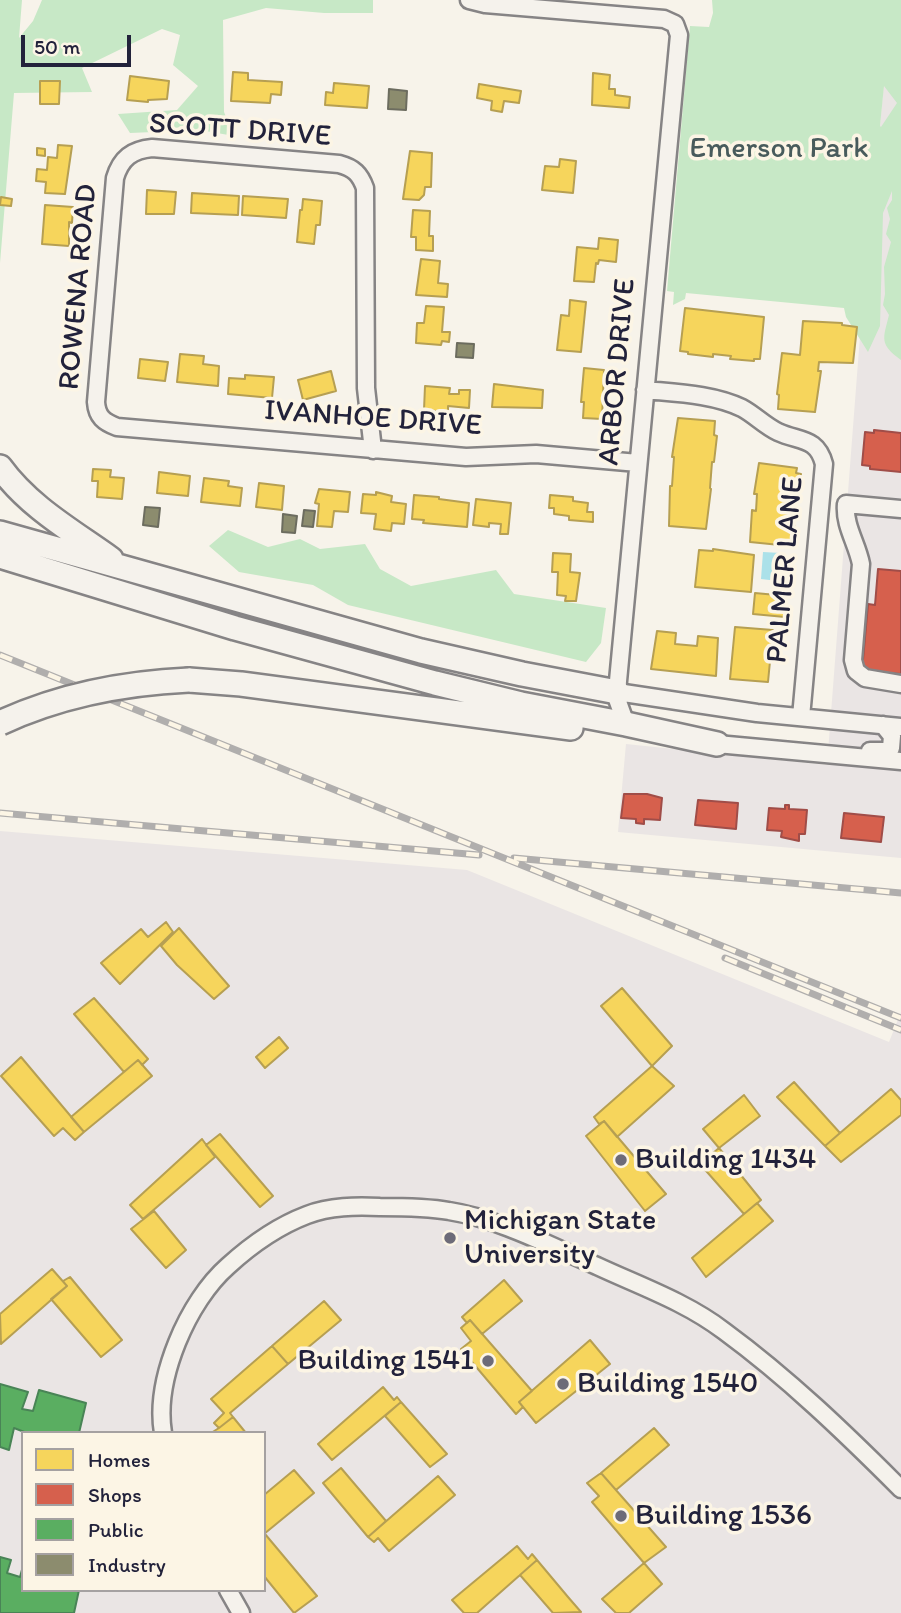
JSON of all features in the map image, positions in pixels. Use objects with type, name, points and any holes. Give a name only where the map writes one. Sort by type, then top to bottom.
[{"type":"highway","points":[[0,467],[40,509],[122,567]]},
{"type":"highway","points":[[0,533],[421,651],[617,692]]},
{"type":"highway","points":[[63,577],[70,554]]},
{"type":"highway","points":[[0,556],[235,628],[435,683],[521,704],[717,744]]},
{"type":"highway","points":[[0,723],[51,703],[94,691],[131,684],[189,680],[241,684],[611,733],[717,744]]},
{"type":"street","name":"ARBOR DRIVE","points":[[469,0],[485,4],[664,19],[675,24],[679,35],[617,692],[619,709],[626,724]]},
{"type":"street","name":"SCOTT DRIVE","points":[[126,156],[138,149],[152,148],[339,164],[352,168],[361,177],[365,188],[366,388],[373,450]]},
{"type":"street","name":"ROWENA ROAD","points":[[105,422],[97,412],[96,402],[115,178],[126,156]]},
{"type":"street","name":"PALMER LANE","points":[[645,390],[716,400],[743,409],[762,424],[780,433],[810,442],[821,451],[824,464],[800,717]]},
{"type":"street","name":"IVANHOE DRIVE","points":[[105,422],[117,428],[373,450],[466,457],[536,454],[638,463]]},
{"type":"street","points":[[901,509],[846,504],[845,516],[861,564],[853,660],[856,671],[864,678],[901,684]]},
{"type":"street","points":[[617,692],[800,717],[901,727]]},
{"type":"street","points":[[808,751],[887,751],[892,746],[892,736],[883,725]]},
{"type":"street","points":[[717,744],[901,761]]},
{"type":"street","points":[[163,1431],[164,1388],[176,1347],[191,1312],[220,1273],[270,1233],[306,1215],[344,1207],[406,1207],[449,1211],[515,1231],[695,1311],[724,1331],[832,1419],[901,1489]]},
{"type":"street","points":[[229,1592],[241,1613]]},
{"type":"shaded area","points":[[888,43],[901,44],[901,858],[618,832],[626,744],[827,765],[862,310]]},
{"type":"shaded area","name":"Michigan State University","points":[[0,831],[467,870],[889,1042],[901,1012],[901,1613],[0,1613]]},
{"type":"green space","points":[[0,0],[22,0],[19,38],[33,21],[42,0],[373,0],[373,13],[324,13],[266,8],[223,20],[224,112],[234,136],[200,130],[130,133],[118,114],[177,110],[198,86],[173,65],[180,35],[162,29],[82,68],[92,92],[14,93],[0,263]]},
{"type":"green space","name":"Emerson Park","points":[[712,0],[901,0],[901,360],[889,350],[884,340],[889,315],[883,305],[884,267],[891,242],[886,234],[890,219],[887,208],[892,200],[892,191],[883,213],[880,326],[868,352],[846,317],[844,308],[686,293],[685,299],[673,305],[674,292],[667,291],[690,26],[709,27],[713,13]],"holes":[[[884,86],[897,103],[881,127]]]},
{"type":"green space","points":[[228,530],[268,547],[300,539],[320,549],[365,544],[380,569],[411,586],[496,570],[514,594],[606,608],[601,643],[586,662],[348,605],[313,585],[239,572],[209,546]]},
{"type":"water","points":[[763,552],[781,553],[778,581],[761,579]]},
{"type":"building: Homes","points":[[233,72],[248,73],[248,80],[282,82],[281,95],[271,94],[270,103],[231,101]]},
{"type":"building: Homes","points":[[593,73],[610,75],[609,89],[615,89],[615,95],[630,97],[629,108],[592,105]]},
{"type":"building: Homes","points":[[130,76],[169,81],[167,99],[148,102],[127,100]]},
{"type":"building: Homes","points":[[40,81],[60,81],[59,104],[40,104]]},
{"type":"building: Homes","points":[[334,83],[369,86],[367,108],[325,105],[326,92],[333,93]]},
{"type":"building: Homes","points":[[479,84],[521,91],[519,103],[504,101],[502,112],[491,110],[492,101],[477,98]]},
{"type":"building: Homes","points":[[58,145],[72,146],[65,194],[45,193],[46,182],[36,181],[37,169],[47,170],[48,157],[57,158]]},
{"type":"building: Homes","points":[[37,148],[45,149],[45,156],[37,155]]},
{"type":"building: Homes","points":[[410,151],[432,153],[431,187],[425,187],[424,195],[419,200],[403,199]]},
{"type":"building: Homes","points":[[560,159],[576,161],[573,193],[542,190],[545,166],[559,167]]},
{"type":"building: Homes","points":[[147,190],[176,192],[174,214],[146,214]]},
{"type":"building: Homes","points":[[192,193],[239,196],[238,215],[191,213]]},
{"type":"building: Homes","points":[[243,196],[288,199],[286,218],[242,215]]},
{"type":"building: Homes","points":[[1,197],[12,199],[11,206],[0,205]]},
{"type":"building: Homes","points":[[303,199],[322,201],[320,225],[316,225],[314,244],[297,242]]},
{"type":"building: Homes","points":[[45,205],[73,207],[72,223],[69,222],[69,246],[42,244]]},
{"type":"building: Homes","points":[[413,210],[430,211],[429,236],[433,236],[433,251],[416,250],[416,237],[411,237]]},
{"type":"building: Homes","points":[[599,238],[618,240],[616,262],[599,260],[598,264],[596,263],[594,282],[574,281],[577,247],[598,249]]},
{"type":"building: Homes","points":[[421,259],[440,261],[438,283],[448,284],[447,297],[416,295]]},
{"type":"building: Homes","points":[[570,300],[586,302],[581,352],[557,350],[561,315],[569,316]]},
{"type":"building: Homes","points":[[426,306],[444,307],[442,332],[450,332],[449,342],[442,341],[441,345],[416,343],[417,323],[424,323]]},
{"type":"building: Homes","points":[[685,308],[764,317],[760,359],[730,359],[731,356],[713,354],[713,357],[680,351]]},
{"type":"building: Homes","points":[[803,321],[842,323],[857,327],[853,363],[819,362],[818,371],[821,371],[815,412],[778,409],[782,353],[800,355]]},
{"type":"building: Homes","points":[[180,354],[204,356],[203,364],[219,366],[218,386],[177,382]]},
{"type":"building: Homes","points":[[140,359],[168,362],[165,381],[138,378]]},
{"type":"building: Homes","points":[[584,368],[604,370],[602,419],[583,418],[584,402],[581,402]]},
{"type":"building: Homes","points":[[331,371],[336,391],[303,400],[298,380]]},
{"type":"building: Homes","points":[[245,375],[274,377],[272,398],[228,394],[229,378],[245,379]]},
{"type":"building: Homes","points":[[494,384],[543,390],[542,408],[492,407]]},
{"type":"building: Homes","points":[[425,386],[450,388],[449,394],[470,390],[469,408],[448,406],[448,412],[424,410]]},
{"type":"building: Homes","points":[[678,418],[715,421],[714,435],[717,436],[706,529],[669,526],[672,457]]},
{"type":"building: Homes","points":[[759,463],[797,468],[796,473],[801,474],[799,491],[795,491],[793,496],[791,515],[792,522],[795,522],[794,539],[791,539],[790,546],[750,542],[752,510],[756,511],[757,494],[754,494]]},
{"type":"building: Homes","points":[[93,469],[111,470],[110,477],[124,478],[122,499],[97,497],[98,481],[92,481]]},
{"type":"building: Homes","points":[[159,472],[190,476],[188,496],[157,493]]},
{"type":"building: Homes","points":[[204,478],[229,481],[228,486],[242,488],[240,506],[201,502]]},
{"type":"building: Homes","points":[[259,483],[284,486],[282,510],[256,507]]},
{"type":"building: Homes","points":[[319,489],[350,492],[348,512],[334,511],[332,527],[317,526],[319,504],[315,503]]},
{"type":"building: Homes","points":[[376,492],[392,496],[391,502],[406,504],[404,524],[392,523],[391,531],[374,529],[376,514],[361,513],[363,494],[376,495]]},
{"type":"building: Homes","points":[[414,495],[469,503],[467,527],[423,523],[424,520],[412,519]]},
{"type":"building: Homes","points":[[550,495],[573,497],[573,501],[588,503],[587,512],[593,512],[593,522],[569,520],[569,516],[554,514],[554,508],[549,508]]},
{"type":"building: Homes","points":[[476,499],[511,503],[508,534],[500,534],[501,524],[489,523],[489,527],[473,525]]},
{"type":"building: Homes","points":[[713,549],[754,555],[751,592],[695,587],[699,550]]},
{"type":"building: Homes","points":[[553,553],[571,554],[570,572],[580,573],[576,601],[565,601],[566,596],[557,595],[558,572],[552,572]]},
{"type":"building: Homes","points":[[755,593],[787,596],[785,617],[753,614]]},
{"type":"building: Homes","points":[[735,627],[773,630],[768,682],[730,679]]},
{"type":"building: Homes","points":[[657,631],[676,633],[675,644],[697,646],[698,636],[718,638],[716,676],[651,669]]},
{"type":"building: Homes","points":[[166,922],[173,932],[120,984],[101,963],[141,929],[148,937]]},
{"type":"building: Homes","points":[[179,928],[229,986],[214,999],[177,965],[161,946]]},
{"type":"building: Homes","points":[[622,988],[672,1046],[652,1066],[601,1006]]},
{"type":"building: Homes","points":[[94,998],[148,1059],[142,1065],[138,1060],[124,1072],[74,1014]]},
{"type":"building: Homes","points":[[279,1037],[288,1048],[265,1068],[256,1057]]},
{"type":"building: Homes","points":[[21,1057],[84,1132],[75,1140],[63,1128],[54,1136],[1,1076]]},
{"type":"building: Homes","points":[[138,1060],[152,1076],[84,1132],[71,1117]]},
{"type":"building: Homes","points":[[652,1066],[674,1086],[617,1137],[604,1121],[599,1124],[594,1117]]},
{"type":"building: Homes","points":[[794,1082],[840,1133],[825,1146],[777,1097]]},
{"type":"building: Homes","points":[[891,1089],[901,1100],[901,1115],[841,1162],[825,1146]]},
{"type":"building: Homes","points":[[744,1095],[760,1116],[719,1148],[703,1129]]},
{"type":"building: Homes","name":"Building 1434","points":[[604,1121],[666,1194],[645,1211],[586,1136]]},
{"type":"building: Homes","points":[[220,1134],[273,1196],[260,1207],[206,1145]]},
{"type":"building: Homes","points":[[202,1139],[215,1157],[143,1219],[130,1205]]},
{"type":"building: Homes","points":[[719,1148],[761,1200],[744,1214],[700,1164]]},
{"type":"building: Homes","points":[[757,1203],[773,1221],[706,1277],[692,1258]]},
{"type":"building: Homes","points":[[154,1211],[186,1250],[166,1268],[131,1229]]},
{"type":"building: Homes","points":[[52,1269],[67,1286],[1,1344],[0,1314]]},
{"type":"building: Homes","points":[[70,1277],[122,1340],[101,1357],[51,1299],[67,1286],[63,1281]]},
{"type":"building: Homes","points":[[504,1280],[522,1301],[482,1334],[470,1320],[467,1323],[462,1317]]},
{"type":"building: Homes","points":[[324,1301],[341,1320],[288,1364],[272,1346]]},
{"type":"building: Homes","name":"Building 1541","points":[[470,1320],[532,1391],[519,1402],[523,1407],[516,1414],[461,1349],[471,1341],[461,1328]]},
{"type":"building: Homes","name":"Building 1540","points":[[590,1340],[610,1364],[536,1423],[519,1402]]},
{"type":"building: Homes","points":[[272,1346],[288,1364],[230,1413],[233,1417],[219,1428],[214,1423],[224,1413],[211,1399]]},
{"type":"building: Homes","points":[[383,1387],[394,1400],[397,1397],[401,1402],[332,1460],[318,1444]]},
{"type":"building: Homes","points":[[401,1402],[447,1454],[430,1467],[385,1416]]},
{"type":"building: Homes","points":[[233,1417],[244,1431],[214,1431]]},
{"type":"building: Homes","points":[[654,1428],[669,1445],[616,1490],[601,1473]]},
{"type":"building: Homes","points":[[341,1468],[386,1521],[368,1537],[323,1483]]},
{"type":"building: Homes","points":[[294,1470],[314,1493],[266,1532],[266,1493]]},
{"type":"building: Homes","name":"Building 1536","points":[[601,1473],[666,1547],[644,1563],[592,1502],[599,1496],[587,1483]]},
{"type":"building: Homes","points":[[438,1476],[455,1495],[389,1551],[378,1538],[374,1542],[368,1537]]},
{"type":"building: Homes","points":[[266,1535],[317,1596],[294,1613],[266,1578]]},
{"type":"building: Homes","points":[[517,1546],[528,1559],[532,1554],[537,1560],[477,1613],[464,1613],[452,1600]]},
{"type":"building: Homes","points":[[537,1560],[581,1612],[553,1613],[520,1575]]},
{"type":"building: Homes","points":[[644,1563],[662,1584],[629,1613],[616,1613],[602,1599]]},
{"type":"building: Shops","points":[[874,430],[901,433],[901,472],[870,469],[870,466],[862,465],[865,432],[874,433]]},
{"type":"building: Shops","points":[[878,569],[901,571],[901,674],[862,671],[868,604],[875,605]]},
{"type":"building: Shops","points":[[624,794],[647,794],[662,798],[660,820],[644,819],[644,824],[636,823],[636,819],[621,818]]},
{"type":"building: Shops","points":[[698,800],[738,803],[736,829],[695,825]]},
{"type":"building: Shops","points":[[785,805],[789,805],[789,809],[807,810],[805,834],[799,834],[799,841],[781,837],[782,831],[767,830],[769,808],[785,809]]},
{"type":"building: Shops","points":[[844,813],[884,817],[881,842],[841,838]]},
{"type":"building: Public","points":[[0,1384],[28,1392],[22,1409],[33,1411],[39,1390],[86,1403],[79,1431],[22,1431],[14,1428],[9,1450],[0,1447]]},
{"type":"building: Public","points":[[0,1557],[11,1560],[7,1573],[20,1577],[21,1573],[21,1592],[79,1592],[74,1613],[0,1613]]},
{"type":"building: Industry","points":[[389,89],[407,91],[406,110],[388,109]]},
{"type":"building: Industry","points":[[457,343],[474,344],[473,358],[456,357]]},
{"type":"building: Industry","points":[[145,507],[160,508],[158,527],[143,525]]},
{"type":"building: Industry","points":[[304,510],[315,511],[313,527],[302,526]]},
{"type":"building: Industry","points":[[283,514],[297,516],[295,533],[282,532]]},
{"type":"railway","points":[[0,655],[901,1018]]},
{"type":"railway","points":[[0,813],[479,855]]},
{"type":"railway","points":[[514,858],[901,893]]},
{"type":"railway","points":[[725,958],[901,1030]]},
{"type":"place","name":"Building 1434","points":[[621,1160]]},
{"type":"place","name":"Michigan State University","points":[[450,1238]]},
{"type":"place","name":"Building 1541","points":[[488,1361]]},
{"type":"place","name":"Building 1540","points":[[563,1384]]},
{"type":"place","name":"Building 1536","points":[[621,1516]]}]
